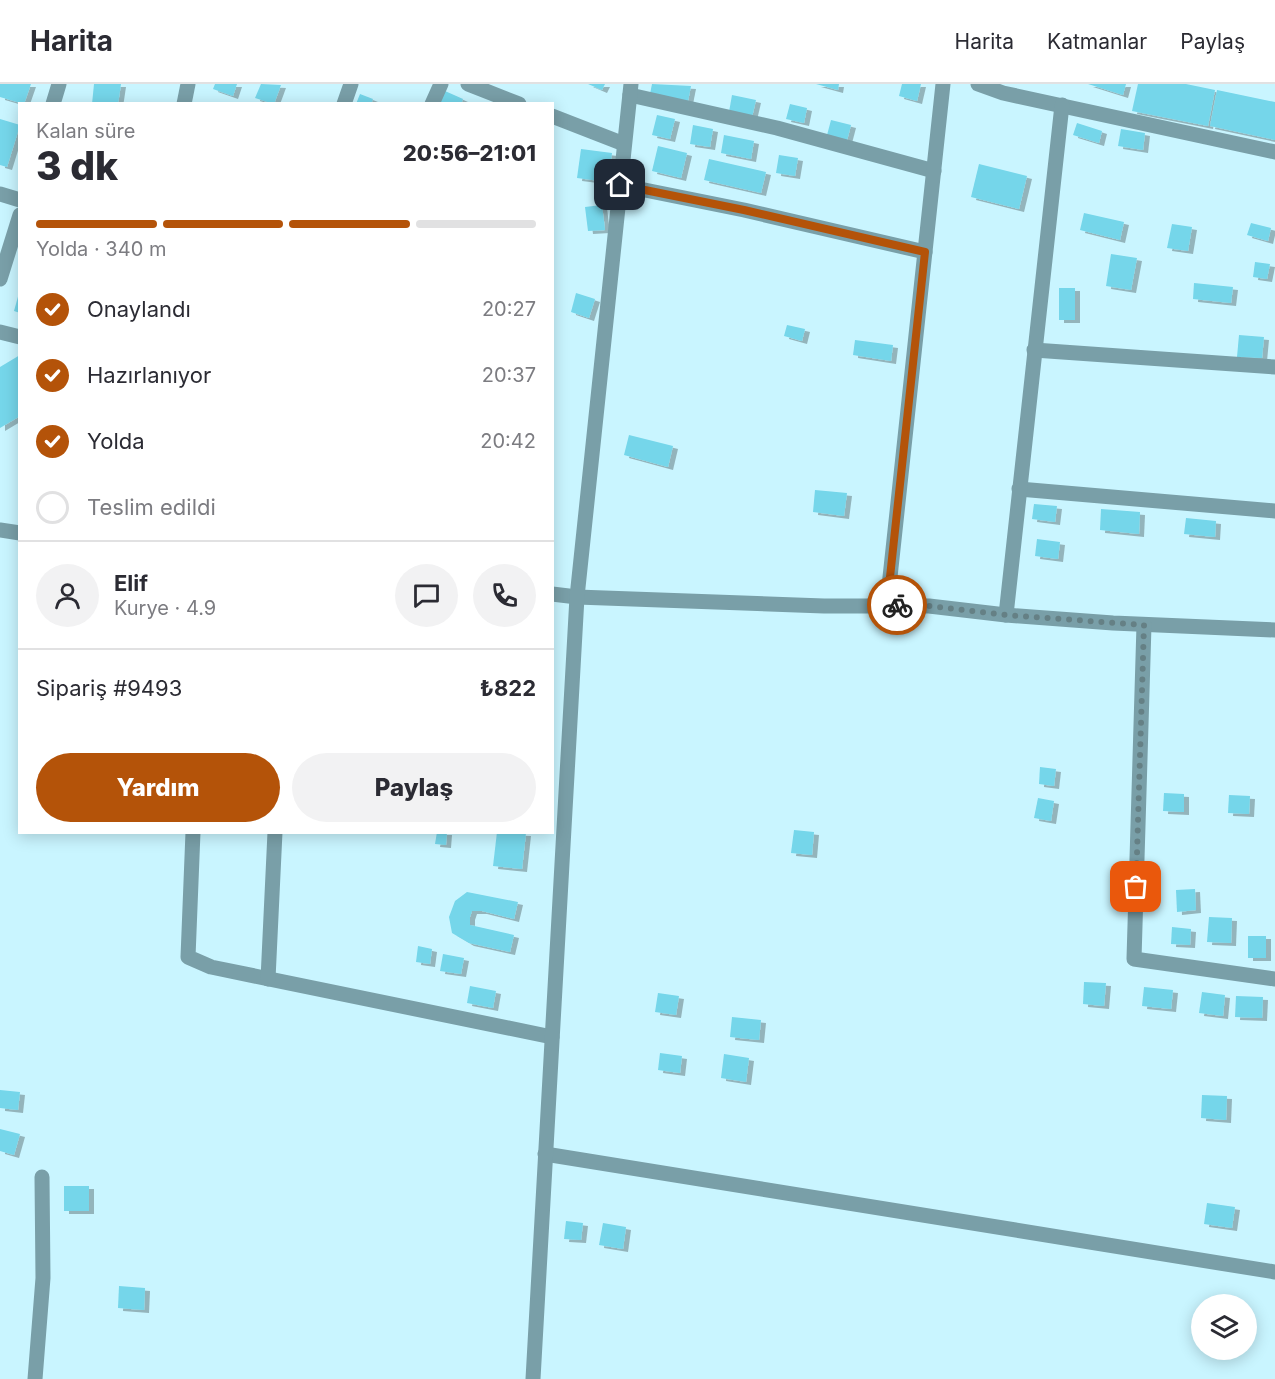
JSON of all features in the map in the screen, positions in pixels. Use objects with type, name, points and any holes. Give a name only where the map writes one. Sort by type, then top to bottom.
[{"type":"street","points":[[54,102],[59,84]]},
{"type":"street","points":[[184,102],[188,84]]},
{"type":"street","points":[[345,102],[351,84]]},
{"type":"street","points":[[433,102],[441,84]]},
{"type":"street","points":[[468,84],[514,102]]},
{"type":"street","points":[[887,605],[943,84]]},
{"type":"street","points":[[978,84],[1004,88],[1062,105],[1275,152]]},
{"type":"street","points":[[532,1379],[577,597],[630,90],[934,171]]},
{"type":"street","points":[[1006,615],[1062,105]]},
{"type":"street","points":[[554,117],[624,144]]},
{"type":"street","points":[[620,185],[744,210],[925,252]]},
{"type":"street","points":[[0,194],[18,199]]},
{"type":"street","points":[[0,279],[18,220]]},
{"type":"street","points":[[0,332],[18,336]]},
{"type":"street","points":[[1034,350],[1275,367]]},
{"type":"street","points":[[1019,489],[1275,511]]},
{"type":"street","points":[[0,530],[18,533]]},
{"type":"street","points":[[554,594],[824,606],[929,606],[1006,615],[1144,625],[1275,630]]},
{"type":"street","points":[[1144,625],[1134,959],[1275,979]]},
{"type":"street","points":[[193,834],[188,957],[211,967],[552,1037]]},
{"type":"street","points":[[268,979],[275,834]]},
{"type":"street","points":[[545,1154],[1275,1272]]},
{"type":"street","points":[[35,1379],[43,1278],[42,1177]]},
{"type":"building","points":[[0,84],[31,84],[25,102],[0,97]]},
{"type":"building","points":[[94,84],[121,84],[118,102],[92,102]]},
{"type":"building","points":[[215,84],[237,84],[233,96],[213,89]]},
{"type":"building","points":[[261,84],[281,85],[275,102],[255,98]]},
{"type":"building","points":[[588,84],[605,84],[602,90]]},
{"type":"building","points":[[652,84],[691,86],[688,101],[650,94]]},
{"type":"building","points":[[816,84],[839,84],[838,90]]},
{"type":"building","points":[[902,84],[921,84],[917,101],[899,96]]},
{"type":"building","points":[[1088,84],[1126,84],[1123,95]]},
{"type":"building","points":[[1138,84],[1186,84],[1215,90],[1208,126],[1132,111]]},
{"type":"building","points":[[1217,90],[1275,102],[1275,140],[1210,126]]},
{"type":"building","points":[[445,91],[463,99],[462,102],[440,102]]},
{"type":"building","points":[[360,94],[373,99],[372,102],[357,102]]},
{"type":"building","points":[[732,95],[756,100],[752,117],[729,112]]},
{"type":"building","points":[[790,104],[807,108],[804,123],[786,119]]},
{"type":"building","points":[[657,115],[675,119],[670,139],[652,135]]},
{"type":"building","points":[[0,119],[18,124],[18,131],[7,167],[0,165]]},
{"type":"building","points":[[831,120],[851,125],[846,144],[826,139]]},
{"type":"building","points":[[1077,123],[1102,131],[1099,143],[1073,135]]},
{"type":"building","points":[[693,125],[713,129],[710,147],[690,144]]},
{"type":"building","points":[[1121,129],[1145,133],[1143,150],[1118,146]]},
{"type":"building","points":[[724,135],[754,141],[751,159],[721,153]]},
{"type":"building","points":[[658,146],[687,153],[681,178],[652,171]]},
{"type":"building","points":[[581,149],[612,153],[608,182],[577,178]]},
{"type":"building","points":[[779,155],[798,158],[795,176],[776,173]]},
{"type":"building","points":[[709,159],[766,172],[761,193],[704,180]]},
{"type":"building","points":[[979,164],[1027,176],[1019,209],[971,197]]},
{"type":"building","points":[[602,205],[605,230],[588,231],[585,207]]},
{"type":"building","points":[[1084,213],[1124,222],[1120,240],[1080,230]]},
{"type":"building","points":[[1251,223],[1271,228],[1268,241],[1247,235]]},
{"type":"building","points":[[1172,224],[1192,227],[1188,251],[1167,248]]},
{"type":"building","points":[[1111,254],[1137,258],[1131,290],[1106,286]]},
{"type":"building","points":[[1255,262],[1270,264],[1267,279],[1253,277]]},
{"type":"building","points":[[1194,283],[1233,287],[1231,303],[1193,299]]},
{"type":"building","points":[[1059,288],[1075,288],[1075,320],[1059,320]]},
{"type":"building","points":[[576,293],[595,299],[589,318],[571,312]]},
{"type":"building","points":[[18,297],[18,312],[14,311]]},
{"type":"building","points":[[787,325],[805,329],[802,341],[784,336]]},
{"type":"building","points":[[1239,335],[1264,337],[1262,358],[1237,357]]},
{"type":"building","points":[[855,340],[893,345],[891,361],[853,355]]},
{"type":"building","points":[[18,356],[18,417],[0,428],[0,367]]},
{"type":"building","points":[[629,435],[673,446],[668,467],[624,455]]},
{"type":"building","points":[[815,490],[847,493],[844,516],[813,512]]},
{"type":"building","points":[[1034,504],[1057,506],[1055,522],[1032,519]]},
{"type":"building","points":[[1101,509],[1140,512],[1139,534],[1100,530]]},
{"type":"building","points":[[1186,518],[1216,521],[1215,537],[1184,534]]},
{"type":"building","points":[[1037,539],[1060,542],[1058,559],[1035,556]]},
{"type":"building","points":[[1040,767],[1056,769],[1054,786],[1039,784]]},
{"type":"building","points":[[1164,793],[1184,794],[1184,812],[1163,811]]},
{"type":"building","points":[[1229,795],[1250,796],[1249,814],[1228,813]]},
{"type":"building","points":[[1038,798],[1054,801],[1051,821],[1034,818]]},
{"type":"building","points":[[794,830],[814,832],[812,855],[791,853]]},
{"type":"building","points":[[437,834],[447,834],[446,845],[435,844]]},
{"type":"building","points":[[497,834],[526,834],[522,869],[493,866]]},
{"type":"building","points":[[1195,889],[1196,910],[1177,912],[1176,890]]},
{"type":"building","points":[[467,892],[518,902],[514,919],[482,911],[472,911],[470,917],[470,925],[514,935],[510,952],[469,943],[452,933],[449,917],[455,901]]},
{"type":"building","points":[[1209,917],[1232,918],[1231,943],[1207,942]]},
{"type":"building","points":[[1172,927],[1191,929],[1190,945],[1171,944]]},
{"type":"building","points":[[1248,936],[1266,936],[1266,958],[1248,958]]},
{"type":"building","points":[[418,946],[432,949],[430,964],[416,962]]},
{"type":"building","points":[[443,954],[464,958],[461,974],[440,971]]},
{"type":"building","points":[[1084,982],[1106,983],[1104,1006],[1083,1004]]},
{"type":"building","points":[[470,986],[496,991],[493,1008],[467,1003]]},
{"type":"building","points":[[1144,987],[1173,990],[1171,1009],[1142,1006]]},
{"type":"building","points":[[1202,992],[1225,995],[1223,1016],[1199,1013]]},
{"type":"building","points":[[658,993],[679,996],[676,1015],[655,1012]]},
{"type":"building","points":[[1236,996],[1263,997],[1262,1018],[1235,1017]]},
{"type":"building","points":[[732,1017],[761,1020],[759,1040],[730,1037]]},
{"type":"building","points":[[660,1053],[682,1056],[680,1073],[658,1070]]},
{"type":"building","points":[[724,1054],[749,1058],[746,1082],[721,1078]]},
{"type":"building","points":[[0,1090],[20,1092],[18,1110],[0,1108]]},
{"type":"building","points":[[1202,1095],[1227,1096],[1226,1120],[1201,1118]]},
{"type":"building","points":[[0,1129],[20,1134],[14,1155],[0,1151]]},
{"type":"building","points":[[64,1186],[89,1186],[89,1211],[64,1211]]},
{"type":"building","points":[[1207,1203],[1235,1207],[1232,1228],[1204,1224]]},
{"type":"building","points":[[566,1221],[583,1223],[581,1240],[564,1239]]},
{"type":"building","points":[[603,1223],[626,1227],[623,1249],[599,1245]]},
{"type":"building","points":[[119,1286],[145,1288],[144,1310],[118,1308]]},
{"type":"way so far","points":[[897,605],[1144,625],[1136,887]]},
{"type":"route","points":[[620,185],[744,210],[925,252],[887,605],[897,605]]}]
